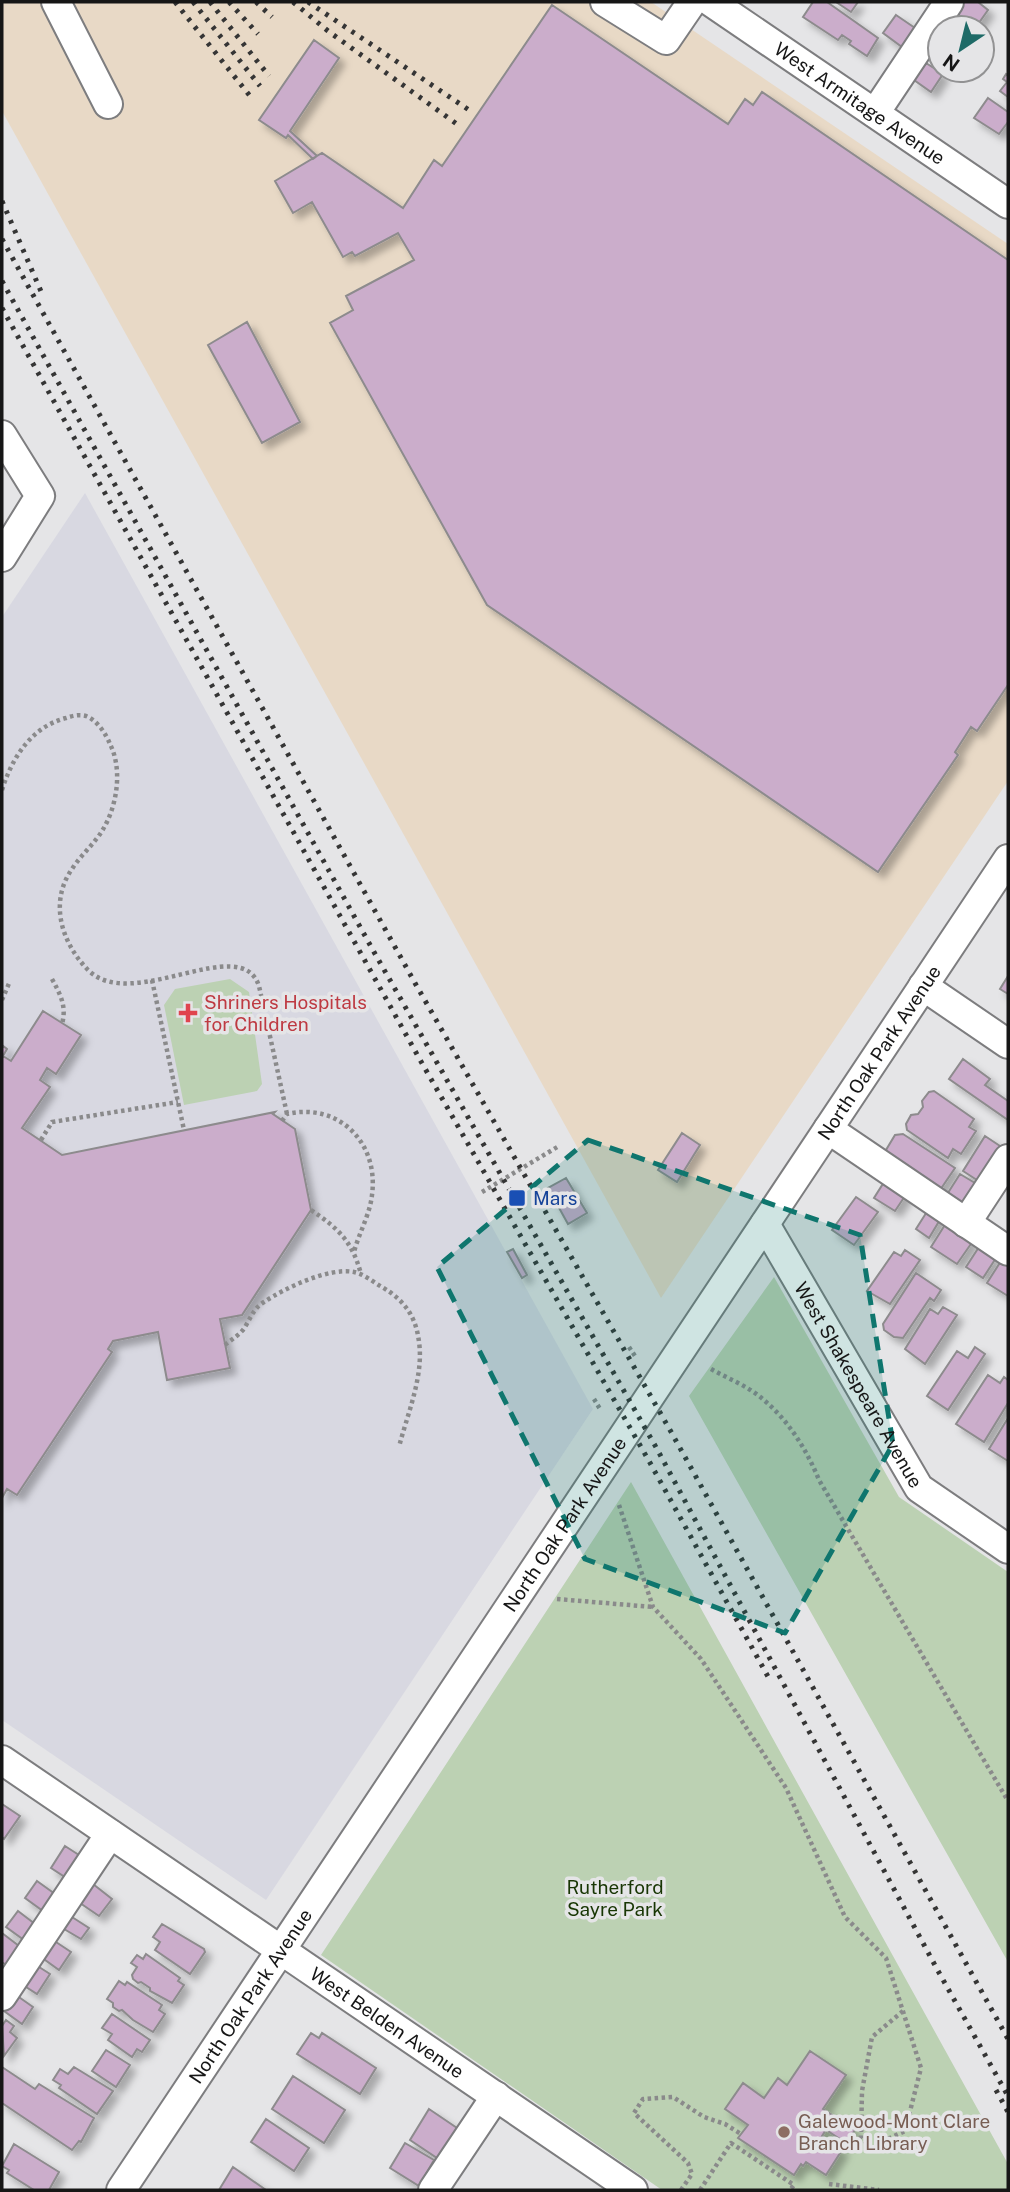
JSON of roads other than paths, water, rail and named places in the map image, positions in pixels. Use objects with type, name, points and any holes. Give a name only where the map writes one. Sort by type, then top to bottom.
[{"type":"street","points":[[56,2],[108,104]]},
{"type":"street","points":[[605,2],[666,40],[692,2]]},
{"type":"street","points":[[875,113],[949,2]]},
{"type":"street","name":"West Armitage Avenue","points":[[726,6],[1008,204]]},
{"type":"street","points":[[2,435],[40,496],[2,557]]},
{"type":"street","name":"North Oak Park Avenue","points":[[121,2190],[1008,859]]},
{"type":"street","points":[[923,986],[1008,1044]]},
{"type":"street","points":[[828,1129],[1008,1251]]},
{"type":"street","points":[[966,1223],[1008,1159]]},
{"type":"street","name":"West Shakespeare Avenue","points":[[765,1224],[919,1488],[1008,1549]]},
{"type":"street","name":"West Belden Avenue","points":[[2,1760],[280,1952],[633,2190]]},
{"type":"street","points":[[2,1996],[110,1834]]},
{"type":"street","points":[[433,2190],[496,2096]]},
{"type":"railway","points":[[175,2],[250,96]]},
{"type":"railway","points":[[193,2],[260,86]]},
{"type":"railway","points":[[210,2],[269,76]]},
{"type":"railway","points":[[229,2],[258,34]]},
{"type":"railway","points":[[256,2],[272,17]]},
{"type":"railway","points":[[293,2],[328,31],[461,127]]},
{"type":"railway","points":[[308,2],[472,112]]},
{"type":"railway","points":[[2,201],[43,296]]},
{"type":"railway","points":[[2,239],[415,983],[670,1430],[1008,2039]]},
{"type":"railway","points":[[2,281],[374,952],[657,1449],[1008,2096]]},
{"type":"railway","points":[[2,308],[419,1058],[649,1461],[771,1682]]},
{"type":"railway","points":[[996,2090],[1008,2112]]},
{"type":"place","name":"Shriners Hospitals for Children","points":[[188,1013]]},
{"type":"place","name":"Mars","points":[[517,1198]]},
{"type":"place","name":"Galewood-Mont Clare Branch Library","points":[[784,2132]]},
{"type":"park label","name":"Rutherford Sayre Park","points":[[615,1898]]}]
